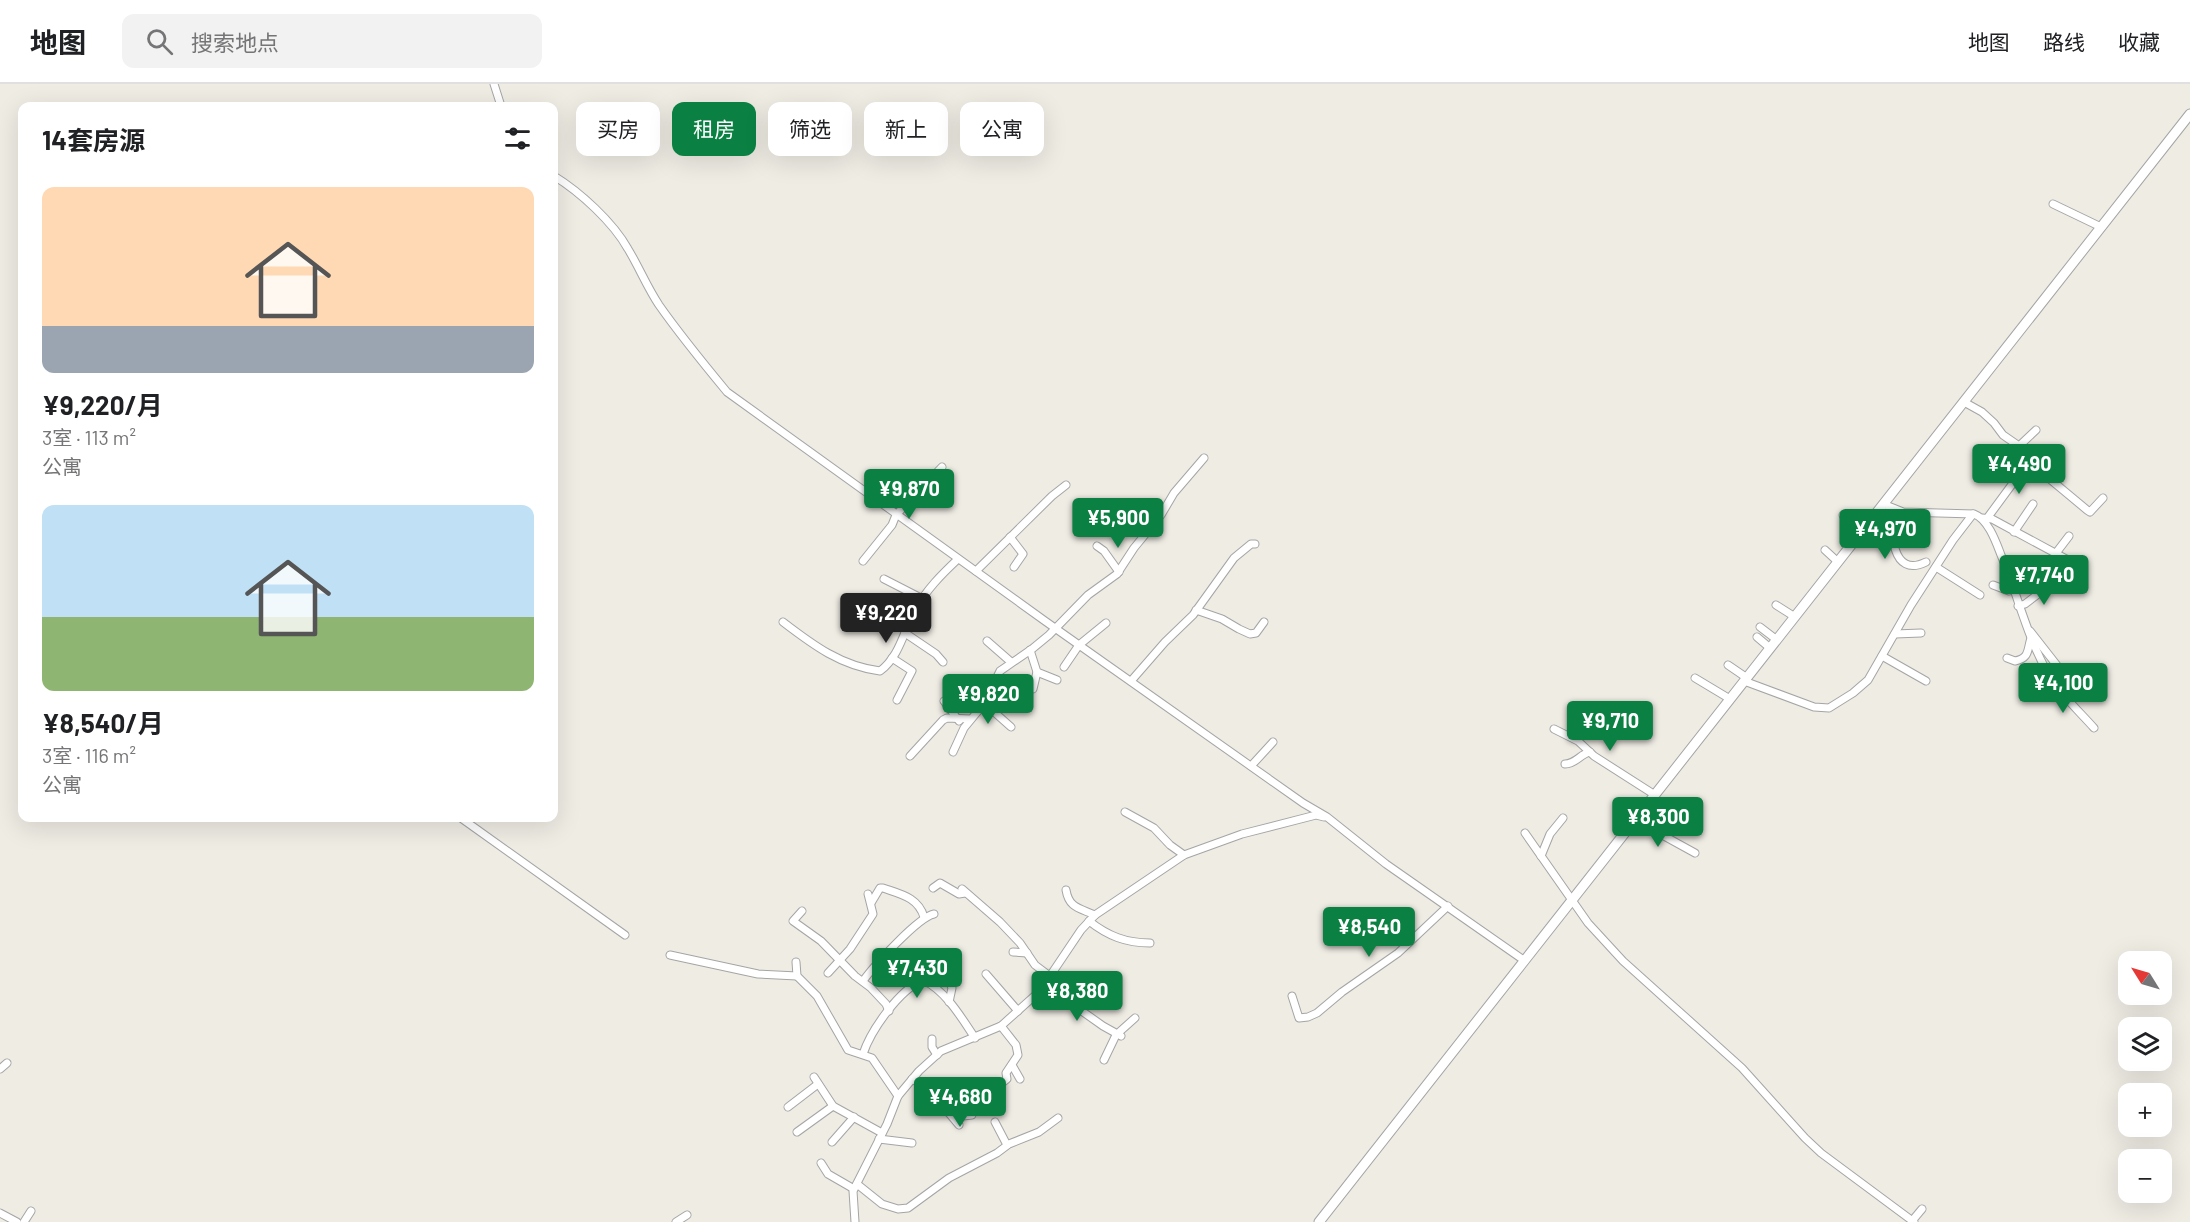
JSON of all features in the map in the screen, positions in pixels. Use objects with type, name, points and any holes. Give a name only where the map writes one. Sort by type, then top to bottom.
[{"type":"street","points":[[494,84],[500,102]]},
{"type":"street","points":[[1319,1222],[2190,114]]},
{"type":"street","points":[[558,179],[575,191],[614,230],[628,248],[641,275],[664,312],[727,392],[1055,628],[1327,817],[1386,864],[1525,960]]},
{"type":"street","points":[[2053,204],[2101,227]]},
{"type":"street","points":[[1964,402],[1982,412],[2003,435],[2035,460],[2051,480],[2087,510],[2090,512],[2103,498]]},
{"type":"street","points":[[2002,462],[2036,430]]},
{"type":"street","points":[[953,752],[964,728],[984,703],[1000,671],[1030,650],[1083,600],[1119,572],[1134,548],[1161,515],[1174,493],[1204,458]]},
{"type":"street","points":[[1985,518],[2016,479],[2035,460]]},
{"type":"street","points":[[862,561],[891,525],[896,515],[942,467]]},
{"type":"street","points":[[976,572],[1056,492],[1066,485]]},
{"type":"street","points":[[1883,504],[1903,512],[1972,514],[1985,518],[2068,560]]},
{"type":"street","points":[[2014,532],[2033,504]]},
{"type":"street","points":[[1894,509],[1896,555],[1913,565],[1926,562]]},
{"type":"street","points":[[1728,665],[1746,679],[1814,707],[1829,708],[1863,686],[1953,540],[1972,514]]},
{"type":"street","points":[[1843,515],[1861,533]]},
{"type":"street","points":[[1985,518],[2031,638],[2054,682],[2094,728]]},
{"type":"street","points":[[2056,553],[2069,536]]},
{"type":"street","points":[[1010,537],[1023,554],[1014,567]]},
{"type":"street","points":[[1131,681],[1196,610],[1234,558],[1251,544],[1256,544]]},
{"type":"street","points":[[1097,546],[1104,550],[1119,572]]},
{"type":"street","points":[[1825,550],[1838,562]]},
{"type":"street","points":[[783,622],[825,653],[851,664],[879,671],[892,658],[901,644],[922,598],[936,580],[958,559]]},
{"type":"street","points":[[1936,567],[1980,595]]},
{"type":"street","points":[[884,579],[922,598]]},
{"type":"street","points":[[2018,606],[2025,604],[2042,591],[2043,582]]},
{"type":"street","points":[[1993,585],[2009,591],[2013,590]]},
{"type":"street","points":[[1776,605],[1795,617]]},
{"type":"street","points":[[1196,610],[1222,619],[1250,634],[1256,633],[1264,622]]},
{"type":"street","points":[[1064,668],[1079,645],[1106,623]]},
{"type":"street","points":[[1760,627],[1777,640]]},
{"type":"street","points":[[2026,627],[2038,639],[2059,668]]},
{"type":"street","points":[[906,633],[936,654],[943,662]]},
{"type":"street","points":[[1895,634],[1921,633]]},
{"type":"street","points":[[1757,637],[1770,648]]},
{"type":"street","points":[[2007,658],[2015,661],[2024,658],[2028,653],[2031,638]]},
{"type":"street","points":[[987,641],[1011,662]]},
{"type":"street","points":[[1030,650],[1037,672],[1033,689]]},
{"type":"street","points":[[1882,656],[1926,681]]},
{"type":"street","points":[[892,658],[912,671],[897,700]]},
{"type":"street","points":[[1037,672],[1057,680]]},
{"type":"street","points":[[1695,678],[1730,699]]},
{"type":"street","points":[[944,701],[964,728]]},
{"type":"street","points":[[984,703],[1011,727]]},
{"type":"street","points":[[910,756],[938,724],[947,718],[970,718]]},
{"type":"street","points":[[1554,729],[1578,741],[1590,752],[1655,795]]},
{"type":"street","points":[[1251,766],[1273,742]]},
{"type":"street","points":[[1565,764],[1572,764],[1585,753],[1590,752]]},
{"type":"street","points":[[1125,812],[1154,828],[1170,845],[1184,855]]},
{"type":"street","points":[[855,1222],[855,1186],[898,1096],[941,1051],[1001,1026],[1018,1011],[1045,985],[1081,930],[1092,918],[1184,855],[1242,834],[1316,815],[1327,817]]},
{"type":"street","points":[[1541,856],[1550,834],[1563,818]]},
{"type":"street","points":[[1635,820],[1695,854]]},
{"type":"street","points":[[466,822],[625,935]]},
{"type":"street","points":[[1525,833],[1588,923],[1623,961],[1742,1068],[1805,1138],[1821,1153],[1913,1221],[1922,1209]]},
{"type":"street","points":[[933,888],[940,883],[959,894],[964,891],[1015,936],[1035,965],[1050,977]]},
{"type":"street","points":[[871,903],[880,888],[883,888],[915,901],[924,917]]},
{"type":"street","points":[[1065,890],[1071,904],[1092,918],[1103,931],[1121,940],[1150,943]]},
{"type":"street","points":[[828,973],[850,949],[873,914],[868,894]]},
{"type":"street","points":[[1292,996],[1299,1018],[1317,1013],[1342,992],[1398,953],[1448,906]]},
{"type":"street","points":[[802,911],[793,921],[840,959],[876,993],[889,1011]]},
{"type":"street","points":[[863,981],[883,956],[924,917],[934,914]]},
{"type":"street","points":[[1013,952],[1027,953]]},
{"type":"street","points":[[670,955],[758,974],[797,976],[818,996],[848,1050],[872,1058],[898,1096]]},
{"type":"street","points":[[796,962],[797,976]]},
{"type":"street","points":[[986,975],[1018,1011]]},
{"type":"street","points":[[863,1054],[869,1039],[897,1000],[923,980],[936,988],[949,1002],[975,1038]]},
{"type":"street","points":[[949,980],[952,988],[949,1002]]},
{"type":"street","points":[[1045,985],[1119,1036]]},
{"type":"street","points":[[1104,1060],[1119,1036],[1135,1018]]},
{"type":"street","points":[[992,1091],[1007,1079],[1006,1073],[1016,1060],[1018,1050],[1001,1026]]},
{"type":"street","points":[[932,1039],[932,1047],[937,1055]]},
{"type":"street","points":[[0,1069],[7,1063]]},
{"type":"street","points":[[1012,1065],[1020,1079]]},
{"type":"street","points":[[912,1079],[928,1088],[959,1125]]},
{"type":"street","points":[[788,1107],[816,1080],[833,1106],[854,1117],[880,1136],[912,1143]]},
{"type":"street","points":[[797,1132],[833,1106]]},
{"type":"street","points":[[947,1111],[963,1116],[972,1115]]},
{"type":"street","points":[[832,1142],[854,1117]]},
{"type":"street","points":[[821,1163],[828,1174],[855,1186],[882,1204],[903,1209],[949,1179],[997,1153],[1007,1145],[1039,1132],[1058,1118]]},
{"type":"street","points":[[995,1122],[1007,1145]]},
{"type":"street","points":[[24,1222],[31,1212]]},
{"type":"street","points":[[0,1213],[17,1222]]},
{"type":"street","points":[[676,1222],[687,1215]]}]
